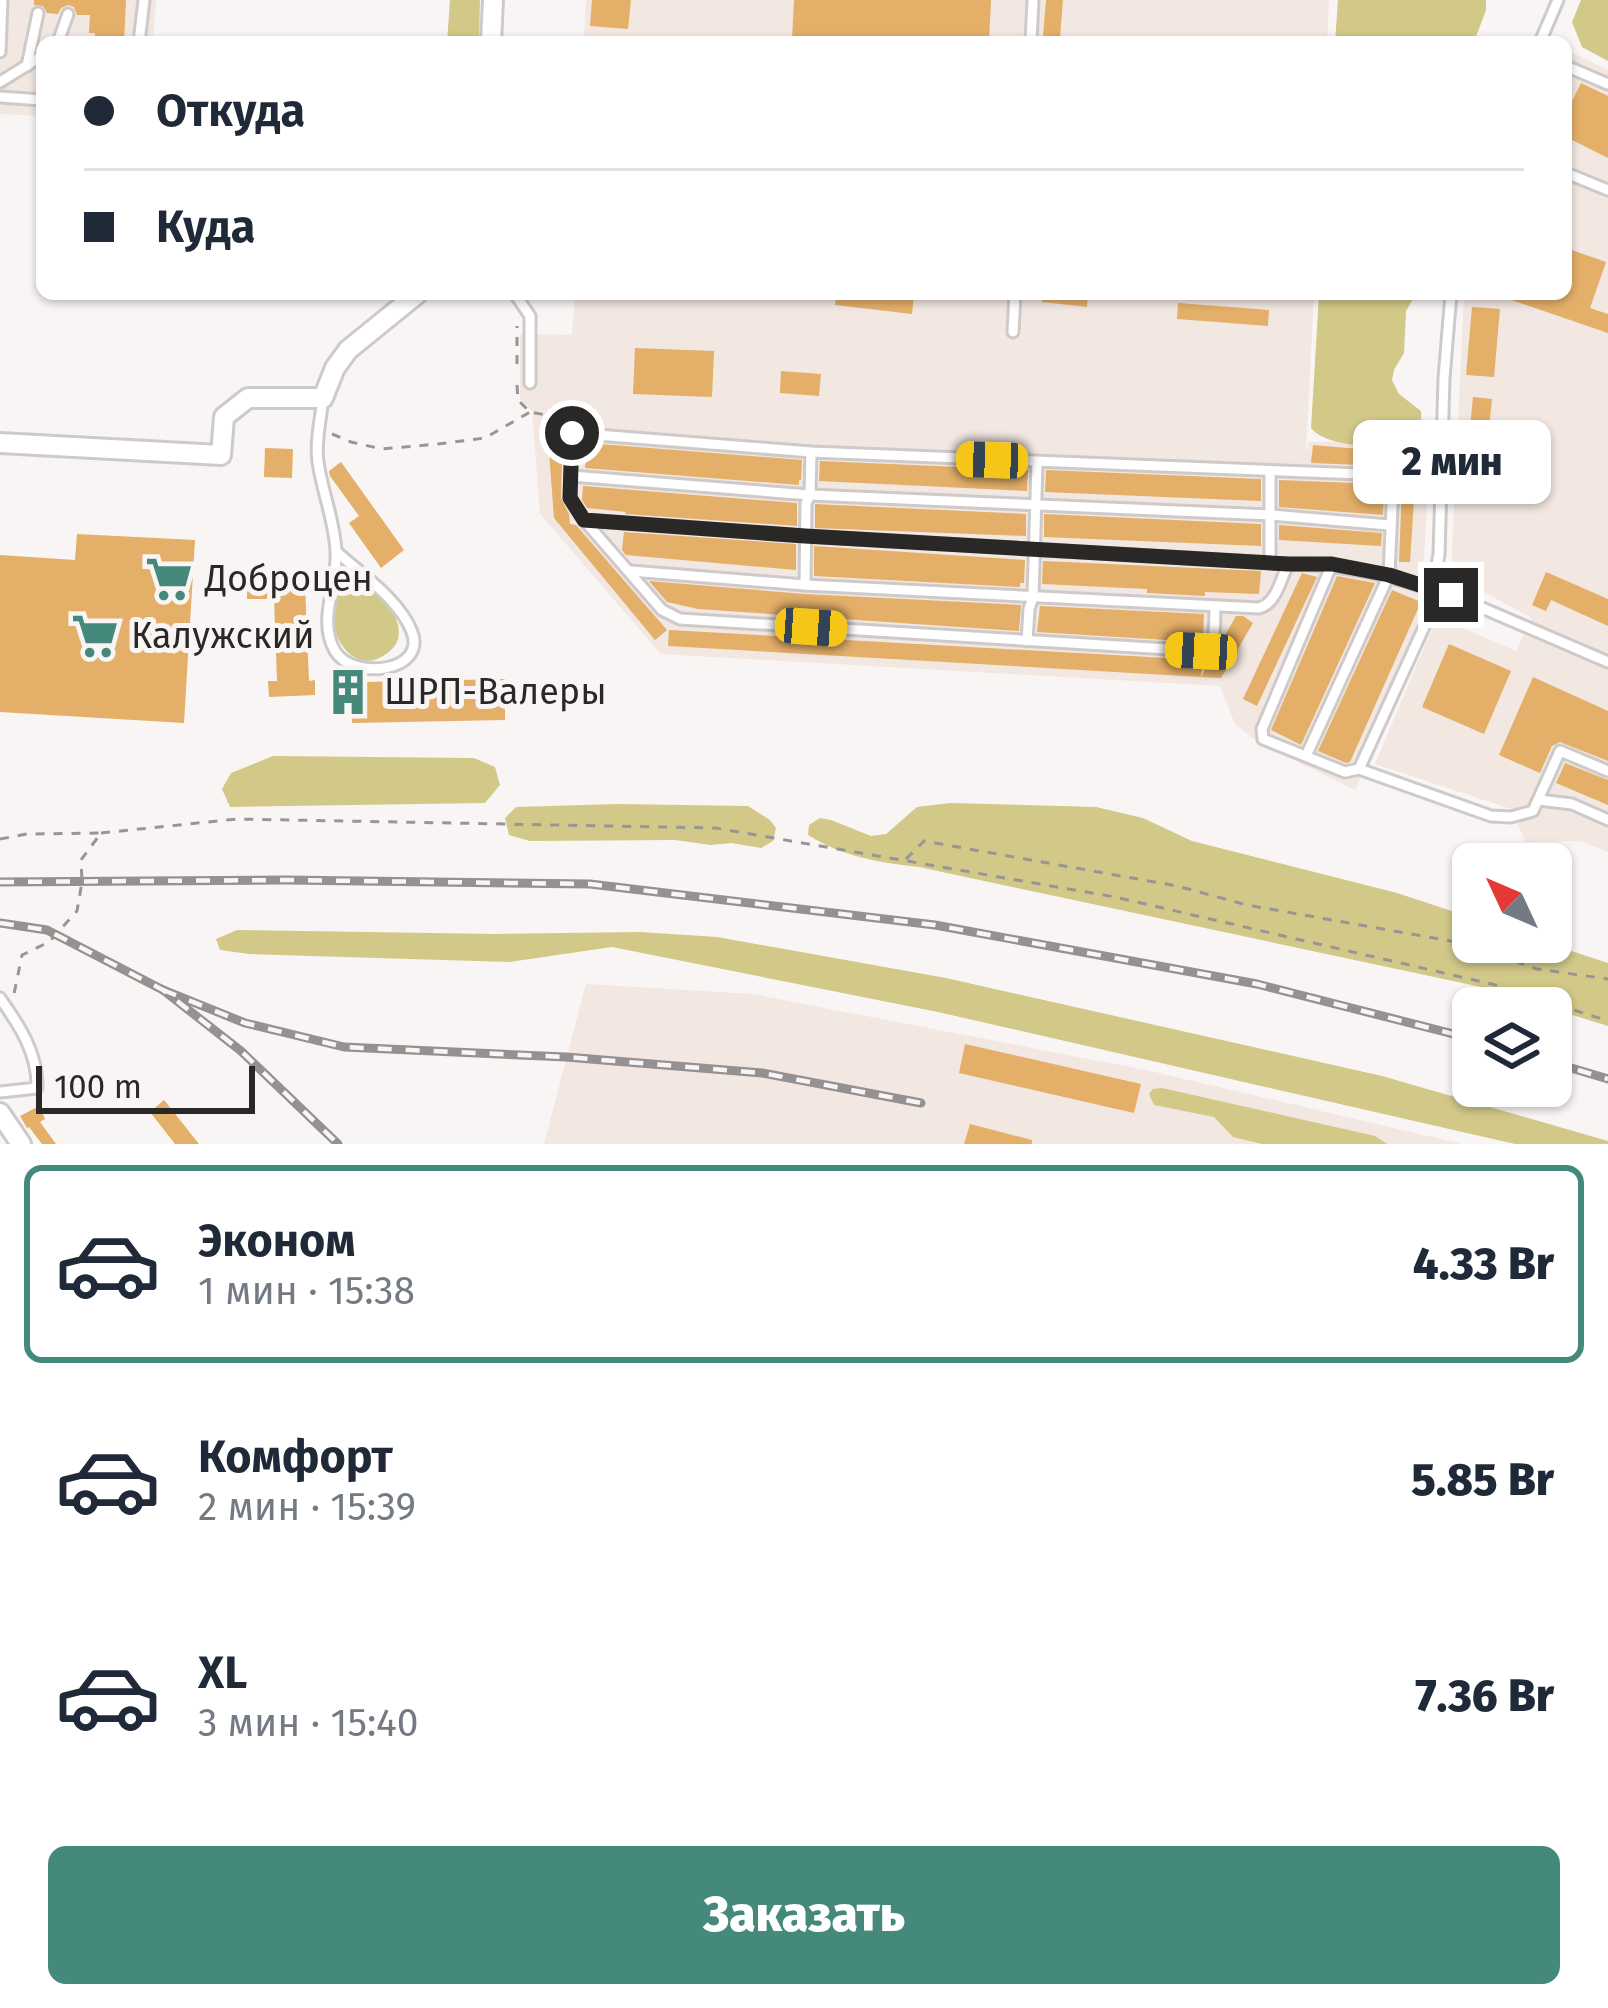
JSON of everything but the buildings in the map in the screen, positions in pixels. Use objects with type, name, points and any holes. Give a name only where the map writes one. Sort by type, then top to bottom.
[{"type":"street","points":[[490,36],[493,0]]},
{"type":"street","points":[[0,443],[221,455],[224,417],[248,398],[323,398],[334,368],[348,350],[410,300]]},
{"type":"street","points":[[0,1113],[21,1144]]},
{"type":"lane","points":[[0,52],[2,0]]},
{"type":"lane","points":[[140,36],[144,0]]},
{"type":"lane","points":[[1031,36],[1033,0]]},
{"type":"lane","points":[[1543,36],[1558,0]]},
{"type":"lane","points":[[27,66],[38,13]]},
{"type":"lane","points":[[60,36],[68,14]]},
{"type":"lane","points":[[0,82],[36,60]]},
{"type":"lane","points":[[1572,69],[1608,84]]},
{"type":"lane","points":[[0,97],[36,100]]},
{"type":"lane","points":[[1572,175],[1608,190]]},
{"type":"lane","points":[[519,300],[530,316],[530,383]]},
{"type":"lane","points":[[1013,332],[1016,300]]},
{"type":"lane","points":[[1359,769],[1430,614],[1439,555],[1450,300]]},
{"type":"lane","points":[[323,398],[317,457],[337,552],[327,628],[335,652],[346,662],[364,670],[400,664],[412,652],[414,634],[389,597],[337,552]]},
{"type":"lane","points":[[1215,607],[1214,639],[1201,651],[680,619],[662,610],[572,504],[572,433],[812,452],[1384,475],[1393,485],[1389,575],[1306,756]]},
{"type":"lane","points":[[805,585],[812,452]]},
{"type":"lane","points":[[1028,641],[1037,462]]},
{"type":"lane","points":[[1270,471],[1270,561]]},
{"type":"lane","points":[[571,476],[810,495],[1271,514],[1389,525]]},
{"type":"lane","points":[[584,520],[1332,564],[1389,575],[1451,595],[1608,662]]},
{"type":"lane","points":[[628,571],[1215,607],[1267,606],[1288,564]]},
{"type":"lane","points":[[1332,564],[1262,730],[1263,740],[1345,772],[1359,769],[1491,816],[1533,811],[1560,751],[1608,771]]},
{"type":"lane","points":[[1539,800],[1572,804],[1608,820]]},
{"type":"lane","points":[[0,998],[21,1028],[38,1069],[37,1088],[0,1092]]},
{"type":"path","points":[[320,428],[382,449],[485,438],[530,412]]},
{"type":"path","points":[[0,839],[237,820],[716,828],[1138,902],[1500,986],[1608,1021]]},
{"type":"path","points":[[10,1013],[22,955],[49,942],[76,911],[81,860],[101,833]]},
{"type":"path","points":[[905,861],[924,841],[1462,943],[1538,969],[1608,979]]},
{"type":"shaded area","points":[[0,0],[156,0],[153,36],[36,36],[36,116],[0,114]]},
{"type":"shaded area","points":[[450,0],[480,0],[479,36],[447,36]]},
{"type":"shaded area","points":[[586,0],[1329,0],[1327,36],[584,36]]},
{"type":"shaded area","points":[[1338,0],[1486,0],[1476,36],[1335,36]]},
{"type":"shaded area","points":[[1581,0],[1608,0],[1608,61],[1582,47],[1572,22]]},
{"type":"shaded area","points":[[1572,53],[1608,70],[1608,852],[1581,841],[1526,842],[1511,809],[1375,764],[1437,617],[1516,651],[1532,618],[1451,574],[1464,300],[1572,300]]},
{"type":"shaded area","points":[[575,300],[1314,300],[1306,453],[1309,442],[1431,440],[1424,556],[1431,621],[1355,790],[1259,743],[1235,724],[1220,686],[661,654],[540,514],[532,411],[520,398],[520,334],[572,335]]},
{"type":"shaded area","points":[[1319,300],[1412,300],[1406,311],[1404,353],[1392,380],[1399,394],[1421,411],[1422,452],[1416,455],[1407,449],[1341,443],[1311,428]]},
{"type":"shaded area","points":[[353,581],[378,593],[398,626],[397,643],[375,660],[360,660],[348,652],[334,623],[340,592]]},
{"type":"shaded area","points":[[273,756],[474,758],[495,767],[500,785],[485,803],[230,807],[222,789],[231,773]]},
{"type":"shaded area","points":[[950,803],[1096,807],[1143,818],[1192,841],[1397,893],[1452,911],[1452,963],[1572,963],[1572,951],[1608,963],[1608,1026],[1572,1015],[1572,987],[1481,987],[861,857],[808,835],[809,825],[820,818],[871,836],[886,834],[917,807]]},
{"type":"shaded area","points":[[748,806],[776,828],[773,841],[761,848],[675,840],[530,841],[509,835],[505,818],[516,807]]},
{"type":"shaded area","points":[[237,930],[640,932],[717,937],[946,978],[1382,1076],[1452,1096],[1452,1107],[1490,1107],[1608,1144],[1515,1144],[938,1012],[612,947],[509,962],[249,954],[220,950],[216,939]]},
{"type":"shaded area","points":[[586,984],[752,994],[1146,1070],[1462,1144],[544,1144]]},
{"type":"shaded area","points":[[1162,1088],[1375,1136],[1387,1144],[1262,1144],[1233,1137],[1214,1117],[1154,1105],[1149,1094]]},
{"type":"railway","points":[[0,882],[590,884],[935,925],[1257,984],[1452,1034]]},
{"type":"railway","points":[[0,923],[47,930],[163,990],[241,1051],[338,1144]]},
{"type":"railway","points":[[163,990],[245,1023],[344,1047],[566,1057],[762,1073],[921,1103]]},
{"type":"railway","points":[[1572,1068],[1608,1079]]},
{"type":"place","name":"Доброцен","points":[[169,579]]},
{"type":"place","name":"Калужский","points":[[95,636]]},
{"type":"place","name":"ШРП-Валеры","points":[[348,692]]},
{"type":"route","points":[[572,433],[570,498],[584,520],[1332,564],[1389,575],[1451,595]]}]
